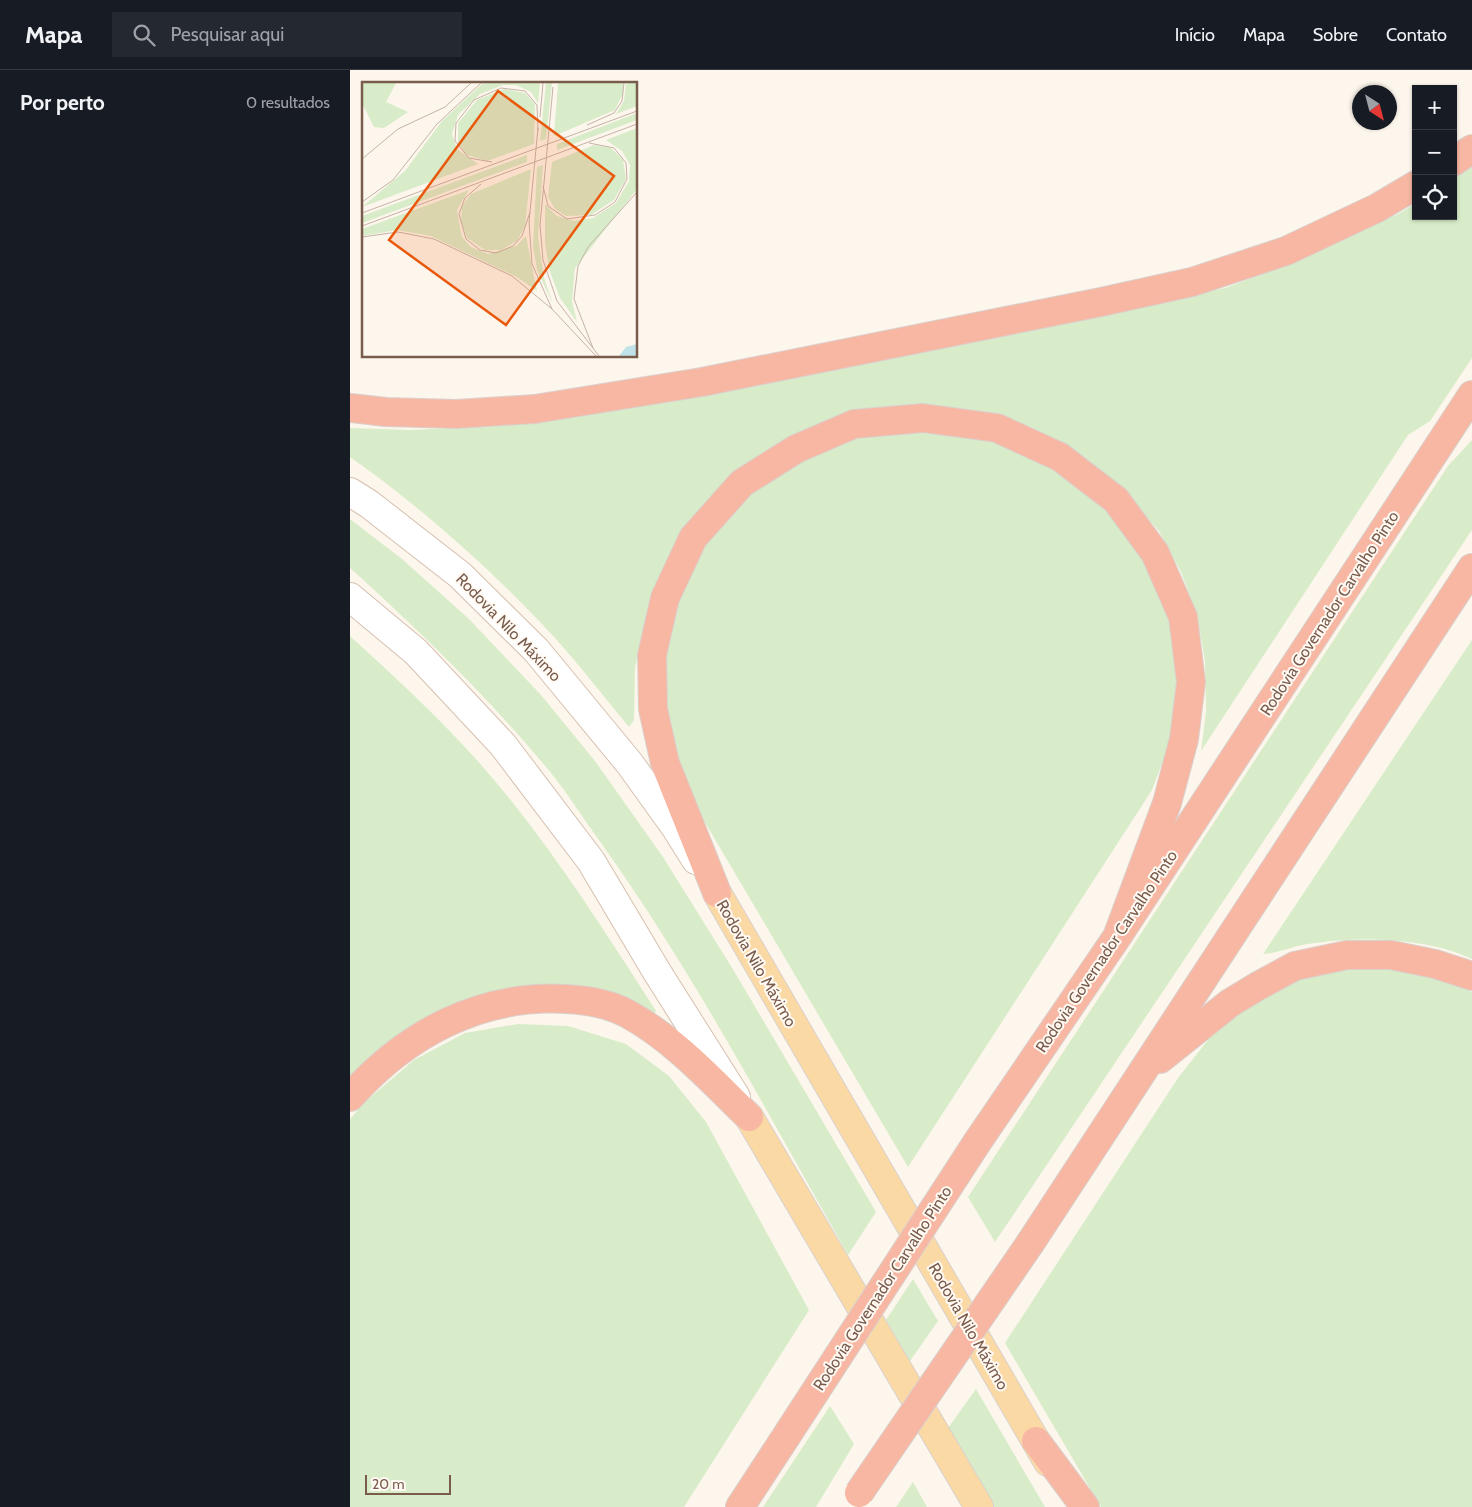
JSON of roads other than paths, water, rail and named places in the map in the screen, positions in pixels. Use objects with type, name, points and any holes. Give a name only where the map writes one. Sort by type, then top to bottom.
[{"type":"highway","points":[[1457,159],[1472,149]]},
{"type":"highway","points":[[350,408],[386,412],[456,414],[535,409],[702,382],[1101,302],[1192,282],[1286,251],[1377,208],[1412,187]]},
{"type":"highway","name":"Rodovia Governador Carvalho Pinto","points":[[740,1507],[978,1141],[1117,937],[1472,395]]},
{"type":"highway","points":[[717,893],[665,763],[653,709],[652,655],[665,598],[693,538],[742,482],[796,449],[854,424],[923,418],[997,428],[1060,457],[1116,500],[1155,553],[1183,617],[1191,682],[1184,739],[1168,803],[1117,937]]},
{"type":"highway","points":[[855,1500],[1031,1242],[1472,568]]},
{"type":"highway","points":[[1141,1074],[1230,1003],[1295,966],[1347,955],[1391,955],[1435,964],[1472,976]]},
{"type":"highway","points":[[350,1097],[404,1047],[451,1019],[493,1005],[542,998],[587,1000],[627,1013],[669,1040],[749,1117]]},
{"type":"highway","points":[[1036,1442],[1085,1507]]},
{"type":"main road","name":"Rodovia Nilo Máximo","points":[[350,492],[369,504],[460,575],[536,650],[630,764],[676,828],[717,893],[1073,1507]]},
{"type":"main road","points":[[350,597],[416,652],[503,745],[591,861],[657,972],[749,1117],[979,1507]]}]
